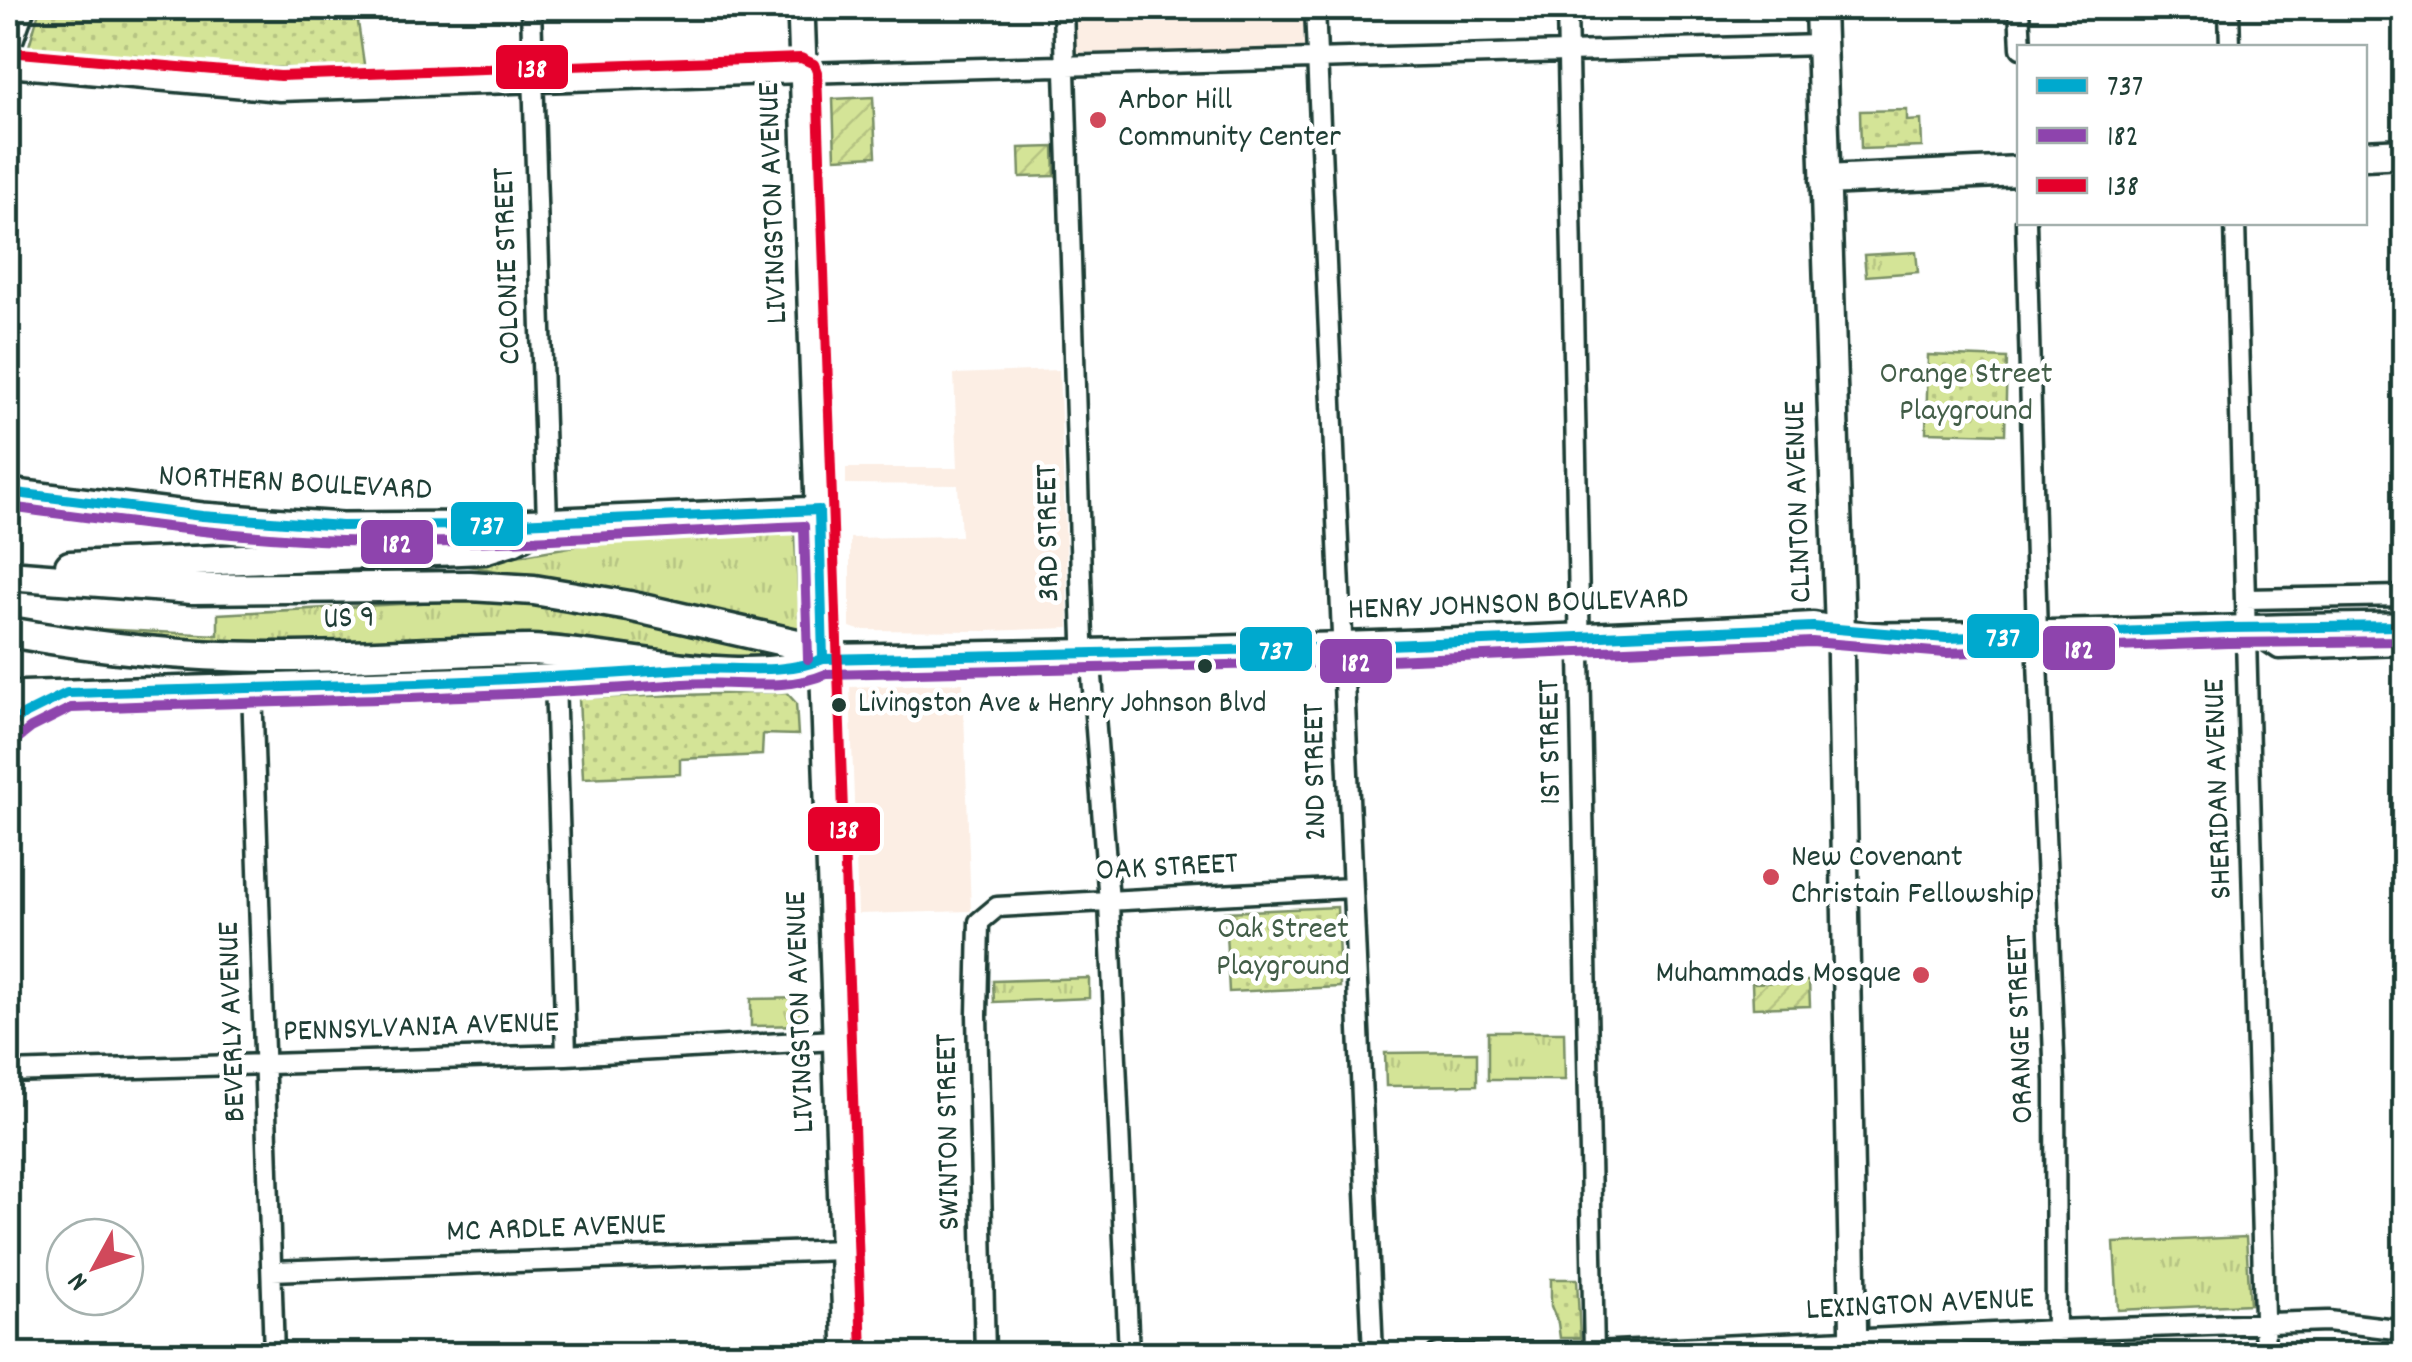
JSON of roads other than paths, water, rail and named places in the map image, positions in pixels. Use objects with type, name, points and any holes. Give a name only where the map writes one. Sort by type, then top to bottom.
[{"type":"main road","points":[[8,44],[21,8]]},
{"type":"main road","name":"LIVINGSTON AVENUE","points":[[800,8],[847,1354]]},
{"type":"main road","name":"CLINTON AVENUE","points":[[1820,8],[1840,632],[1853,1347]]},
{"type":"main road","points":[[2367,156],[2404,153]]},
{"type":"main road","points":[[1824,180],[2017,171]]},
{"type":"main road","name":"NORTHERN BOULEVARD","points":[[8,492],[202,516],[342,526],[820,510]]},
{"type":"main road","points":[[8,573],[484,549],[513,540],[547,522]]},
{"type":"main road","name":"US 9","points":[[8,573],[192,589],[470,586],[534,590],[630,606],[797,644],[823,659]]},
{"type":"main road","name":"HENRY JOHNSON BOULEVARD","points":[[555,678],[693,668],[799,669],[823,659],[1343,648],[1813,628],[1866,636],[2037,636],[2246,626],[2404,626]]},
{"type":"main road","name":"US 9","points":[[8,632],[190,655],[268,658],[562,650],[693,668]]},
{"type":"main road","points":[[8,694],[555,678]]},
{"type":"main road","points":[[8,727],[67,693]]},
{"type":"street","name":"COLONIE STREET","points":[[531,8],[547,522]]},
{"type":"street","name":"3RD STREET","points":[[1063,8],[1083,639],[1092,676],[1109,902],[1129,1354]]},
{"type":"street","name":"2ND STREET","points":[[1316,8],[1350,888],[1373,1354]]},
{"type":"street","name":"1ST STREET","points":[[1567,8],[1594,1353]]},
{"type":"street","points":[[2019,8],[2020,45]]},
{"type":"street","points":[[2229,8],[2230,45]]},
{"type":"street","points":[[8,67],[280,92],[802,72],[1822,45]]},
{"type":"street","name":"ORANGE STREET","points":[[2026,225],[2037,636],[2056,1082],[2056,1354]]},
{"type":"street","name":"SHERIDAN AVENUE","points":[[2234,225],[2265,1354]]},
{"type":"street","points":[[2246,599],[2404,596]]},
{"type":"street","points":[[2246,626],[2279,649],[2404,645]]},
{"type":"street","points":[[555,678],[566,1055]]},
{"type":"street","name":"BEVERLY AVENUE","points":[[252,687],[274,1354]]},
{"type":"street","name":"OAK STREET","points":[[988,912],[997,907],[1350,888]]},
{"type":"street","name":"SWINTON STREET","points":[[985,1354],[977,1015],[979,922],[988,912]]},
{"type":"street","name":"PENNSYLVANIA AVENUE","points":[[8,1072],[566,1055],[835,1040]]},
{"type":"street","name":"MC ARDLE AVENUE","points":[[272,1270],[842,1250]]},
{"type":"street","name":"LEXINGTON AVENUE","points":[[1437,1354],[1853,1347],[2056,1330],[2328,1321],[2404,1330]]},
{"type":"place","name":"Arbor Hill Community Center","points":[[1098,120]]},
{"type":"place","name":"Livingston Ave & Henry Johnson Blvd","points":[[839,705]]},
{"type":"place","name":"New Covenant Christain Fellowship","points":[[1771,877]]},
{"type":"place","name":"Muhammads Mosque","points":[[1921,975]]},
{"type":"park label","name":"Orange Street Playground","points":[[1966,394]]},
{"type":"park label","name":"Oak Street Playground","points":[[1283,950]]}]
